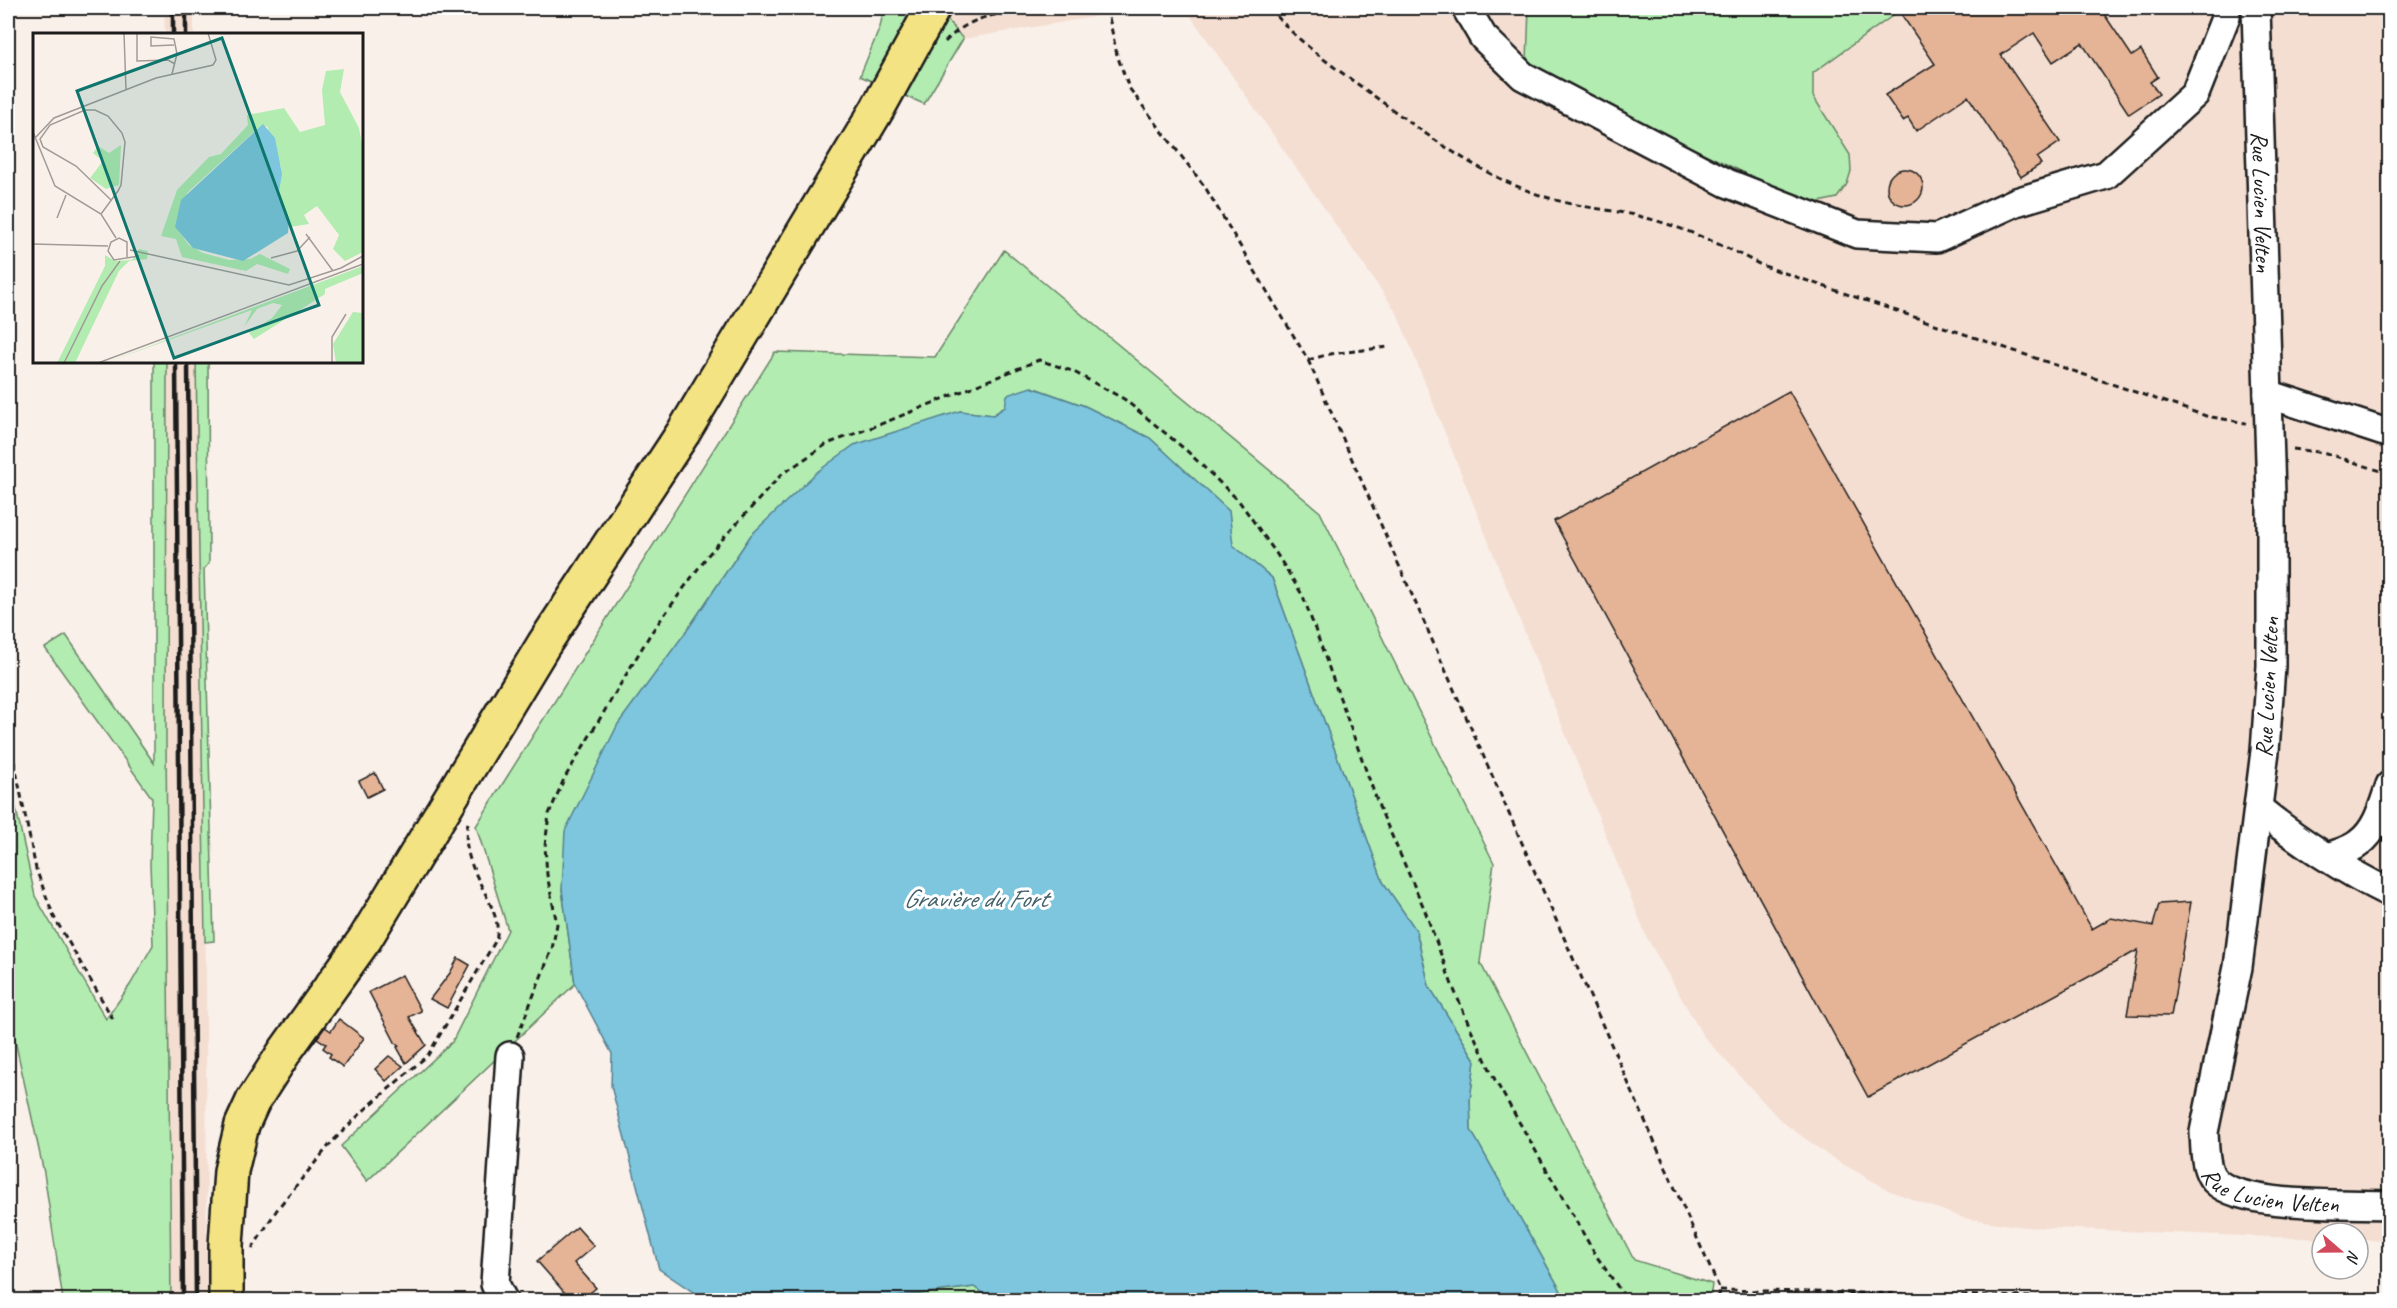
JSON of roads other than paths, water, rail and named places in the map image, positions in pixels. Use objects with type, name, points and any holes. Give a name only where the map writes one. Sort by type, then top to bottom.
[{"type":"main road","points":[[837,175],[879,83],[908,8]]},
{"type":"main road","points":[[233,1300],[238,1250],[228,1195],[235,1149],[242,1125],[258,1091],[365,939],[544,644],[683,433],[878,108],[933,8]]},
{"type":"main road","points":[[226,1300],[238,1250]]},
{"type":"street","points":[[1466,8],[1483,37],[1523,76],[1727,183],[1857,234],[1937,238],[2016,202],[2106,175],[2195,94],[2226,16],[2226,8]]},
{"type":"street","name":"Rue Lucien Velten","points":[[2256,8],[2271,494],[2271,666],[2259,809],[2238,967],[2204,1132],[2206,1158],[2212,1177],[2224,1188],[2242,1196],[2267,1200],[2390,1205]]},
{"type":"street","points":[[2268,394],[2390,434]]},
{"type":"street","points":[[2328,857],[2358,844],[2372,830],[2380,815],[2390,785]]},
{"type":"street","points":[[2259,809],[2328,857],[2390,893]]},
{"type":"street","points":[[503,1300],[495,1284],[510,1056]]},
{"type":"water","name":"Gravière du Fort","points":[[1031,387],[1085,406],[1150,438],[1229,511],[1233,545],[1272,578],[1383,882],[1416,930],[1429,986],[1475,1060],[1470,1100],[1471,1130],[1566,1300],[993,1300],[974,1287],[871,1300],[705,1300],[659,1269],[611,1086],[612,1054],[575,984],[562,889],[565,831],[618,724],[690,626],[751,535],[817,472],[854,445],[960,411],[993,415],[1005,407],[1007,395]]},
{"type":"railway","points":[[173,8],[173,33]]},
{"type":"railway","points":[[186,8],[186,33]]},
{"type":"railway","points":[[176,363],[183,1300]]},
{"type":"railway","points":[[188,363],[196,1300]]}]
